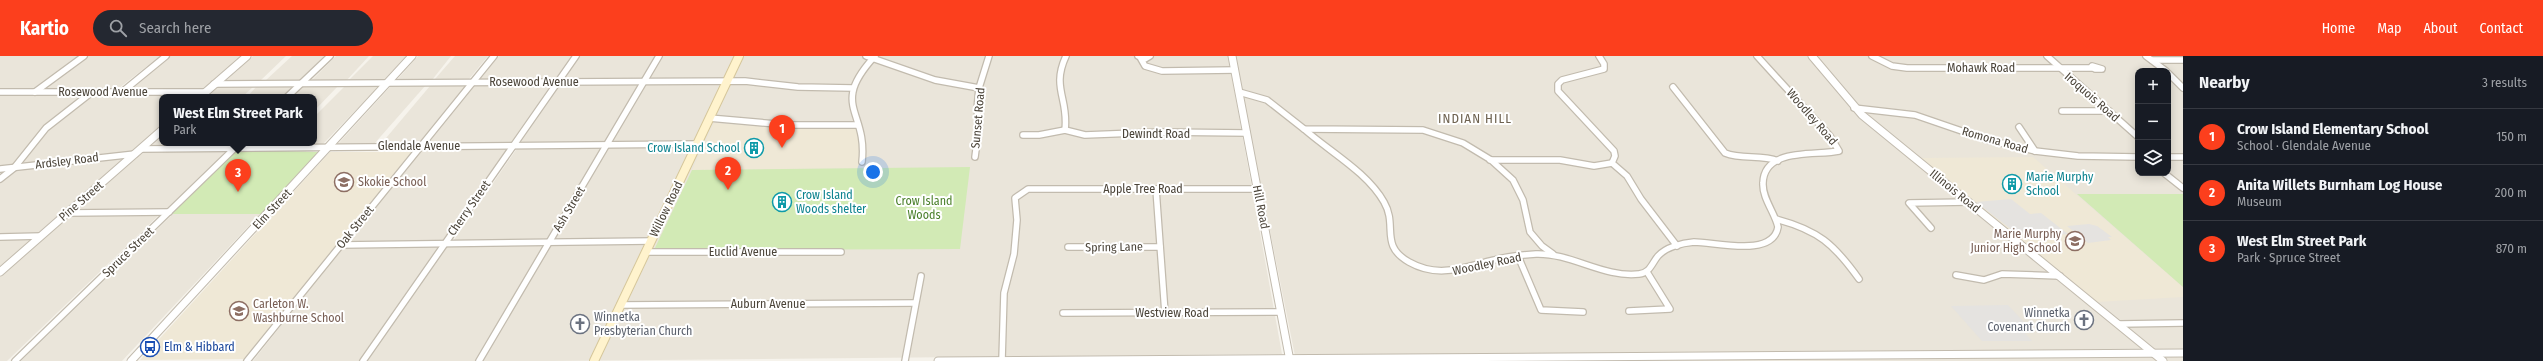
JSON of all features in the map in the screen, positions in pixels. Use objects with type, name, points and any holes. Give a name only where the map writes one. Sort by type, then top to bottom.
[{"type":"main road","name":"Willow Road","points":[[594,361],[739,56]]},
{"type":"street","points":[[35,92],[84,56]]},
{"type":"street","points":[[122,92],[166,56]]},
{"type":"street","points":[[204,94],[247,56]]},
{"type":"street","points":[[290,94],[330,56]]},
{"type":"street","name":"Elm Street","points":[[131,361],[412,56]]},
{"type":"street","name":"Oak Street","points":[[247,361],[494,56]]},
{"type":"street","name":"Cherry Street","points":[[363,361],[576,56]]},
{"type":"street","name":"Ash Street","points":[[479,361],[659,56]]},
{"type":"street","points":[[866,56],[874,57],[936,82],[979,88]]},
{"type":"street","name":"Sunset Road","points":[[975,157],[979,126],[977,109],[979,88],[989,56]]},
{"type":"street","points":[[1065,130],[1068,116],[1058,91],[1060,72],[1066,56]]},
{"type":"street","points":[[1150,56],[1140,57],[1144,66],[1162,71],[1197,69],[1235,70]]},
{"type":"street","name":"Hill Road","points":[[1232,56],[1290,360]]},
{"type":"street","points":[[1599,56],[1604,64],[1604,69],[1566,78],[1558,84],[1557,89],[1614,151],[1615,156],[1612,163]]},
{"type":"street","name":"Woodley Road","points":[[1757,56],[1822,126],[1840,149],[1834,152],[1800,153],[1778,161],[1766,172],[1762,186],[1776,219]]},
{"type":"street","name":"Illinois Road","points":[[1812,56],[1854,108],[2120,324],[2163,361]]},
{"type":"street","name":"Mohawk Road","points":[[1872,56],[1892,66],[1907,68],[2093,68]]},
{"type":"street","name":"Iroquois Road","points":[[2047,56],[2058,68],[2135,134]]},
{"type":"street","points":[[2146,56],[2162,68]]},
{"type":"street","points":[[862,162],[864,144],[852,109],[853,88],[859,74],[874,57]]},
{"type":"street","points":[[2152,60],[2183,60]]},
{"type":"street","points":[[2171,76],[2183,88]]},
{"type":"street","name":"Rosewood Avenue","points":[[214,84],[727,81],[810,88],[853,88]]},
{"type":"street","points":[[1674,87],[1725,153],[1733,156],[1766,155],[1778,161]]},
{"type":"street","name":"Rosewood Avenue","points":[[0,92],[206,92]]},
{"type":"street","points":[[0,179],[14,168],[46,128],[92,92]]},
{"type":"street","name":"Woodley Road","points":[[1239,92],[1267,100],[1304,129],[1380,195],[1389,210],[1390,244],[1399,255],[1412,264],[1427,270],[1452,272],[1491,261],[1518,256],[1555,255],[1608,271],[1632,274],[1647,272]]},
{"type":"street","name":"Romona Road","points":[[1854,108],[1914,115],[1988,140],[2036,151],[2078,156],[2135,157]]},
{"type":"street","points":[[2062,111],[2109,111]]},
{"type":"street","points":[[709,118],[788,125],[858,125]]},
{"type":"street","points":[[2019,127],[2036,151]]},
{"type":"street","name":"Woodley Road","points":[[1304,129],[1431,131],[1454,139],[1489,160],[1506,173],[1519,190],[1530,235],[1555,255]]},
{"type":"street","name":"Dewindt Road","points":[[1023,135],[1039,135],[1065,130],[1085,135],[1156,132],[1247,133]]},
{"type":"street","name":"Pine Street","points":[[0,272],[159,133]]},
{"type":"street","name":"Glendale Avenue","points":[[141,148],[697,144]]},
{"type":"street","name":"Spruce Street","points":[[15,361],[235,148]]},
{"type":"street","name":"Ardsley Road","points":[[0,169],[135,154]]},
{"type":"street","points":[[2171,157],[2183,156]]},
{"type":"street","points":[[1489,160],[1560,160],[1594,166],[1612,163]]},
{"type":"street","points":[[1612,163],[1627,176],[1639,196],[1677,246]]},
{"type":"street","points":[[2168,176],[2183,188]]},
{"type":"street","name":"Apple Tree Road","points":[[1002,360],[1004,293],[1014,254],[1017,220],[1015,198],[1020,192],[1028,189],[1258,189]]},
{"type":"street","points":[[1156,189],[1165,313]]},
{"type":"street","points":[[1931,228],[1909,203],[1969,202]]},
{"type":"street","points":[[68,213],[169,212]]},
{"type":"street","points":[[1628,312],[1670,310],[1667,301],[1647,272],[1659,256],[1677,246],[1692,242],[1750,245],[1767,242],[1776,234],[1776,219],[1804,227],[1823,236],[1839,250],[1859,279]]},
{"type":"street","points":[[0,237],[41,236]]},
{"type":"street","points":[[341,245],[651,241]]},
{"type":"street","name":"Spring Lane","points":[[1068,247],[1160,247]]},
{"type":"street","name":"Euclid Avenue","points":[[646,252],[841,252]]},
{"type":"street","points":[[1518,256],[1541,310],[1583,312]]},
{"type":"street","points":[[1956,276],[1984,280],[2009,274],[2028,273],[2047,277],[2060,276]]},
{"type":"street","points":[[906,361],[915,303],[921,276]]},
{"type":"street","name":"Auburn Avenue","points":[[620,305],[915,303]]},
{"type":"street","name":"Westview Road","points":[[1063,314],[1281,312]]},
{"type":"street","points":[[2120,324],[2183,323]]},
{"type":"street","points":[[938,361],[1754,358],[1873,354],[2183,353]]},
{"type":"street","points":[[1873,354],[1878,361]]},
{"type":"shaded area","points":[[0,56],[160,56],[110,95],[159,96],[159,128],[134,149],[230,150],[168,209],[67,210],[0,268]]},
{"type":"shaded area","points":[[170,56],[241,56],[203,89],[130,88]]},
{"type":"shaded area","points":[[253,56],[286,56],[260,81],[225,81]]},
{"type":"shaded area","points":[[292,56],[324,56],[299,81],[265,81]]},
{"type":"shaded area","points":[[336,56],[369,56],[346,81],[311,81]]},
{"type":"shaded area","points":[[373,56],[406,56],[384,80],[349,80]]},
{"type":"shaded area","points":[[418,56],[451,56],[432,80],[397,80]]},
{"type":"shaded area","points":[[455,56],[488,56],[469,79],[435,79]]},
{"type":"shaded area","points":[[499,56],[1228,56],[1282,354],[552,361],[253,361],[343,247],[449,247],[520,144],[427,145]]},
{"type":"shaded area","points":[[1235,56],[2183,56],[2183,361],[1296,361]]},
{"type":"shaded area","points":[[304,86],[338,86],[317,108],[317,94],[297,94]]},
{"type":"shaded area","points":[[379,86],[322,145],[317,145],[317,114],[344,87]]},
{"type":"shaded area","points":[[391,86],[425,86],[374,144],[338,144]]},
{"type":"shaded area","points":[[430,86],[465,86],[418,144],[381,144]]},
{"type":"shaded area","points":[[253,87],[245,94],[208,94],[217,88]]},
{"type":"shaded area","points":[[256,87],[292,87],[285,94],[250,94]]},
{"type":"shaded area","points":[[714,123],[793,129],[848,128],[855,126],[859,131],[861,156],[858,168],[692,170]]},
{"type":"shaded area","points":[[159,137],[159,145],[149,145]]},
{"type":"shaded area","points":[[514,145],[446,243],[341,245],[421,146]]},
{"type":"shaded area","points":[[330,152],[412,152],[244,359],[140,360]]},
{"type":"shaded area","name":"Marie Murphy Junior High School","points":[[2033,157],[2183,287],[2183,297],[2096,302],[1917,158]]},
{"type":"shaded area","points":[[2011,199],[2030,214],[2041,213],[2068,234],[2058,235],[2054,232],[2017,234],[1976,202]]},
{"type":"shaded area","points":[[173,214],[260,214],[122,361],[21,361]]},
{"type":"shaded area","points":[[72,215],[159,215],[7,361],[0,361],[0,276],[62,221]]},
{"type":"shaded area","points":[[2089,224],[2097,226],[2112,237],[2108,237],[2111,240],[2088,243],[2067,226]]},
{"type":"shaded area","points":[[2008,305],[2034,333],[2025,333],[2032,341],[1982,341],[1951,306]]},
{"type":"green space","points":[[239,150],[320,152],[263,214],[171,214],[234,152]]},
{"type":"green space","name":"Crow Island Woods","points":[[970,167],[960,249],[654,250],[692,170]]},
{"type":"green space","points":[[2077,194],[2183,194],[2183,287]]},
{"type":"place","name":"Crow Island School","points":[[754,148]]},
{"type":"place","name":"Crow Island Elementary School","points":[[782,148]]},
{"type":"place","name":"Skokie School","points":[[344,182]]},
{"type":"place","name":"Marie Murphy School","points":[[2012,184]]},
{"type":"place","name":"Anita Willets Burnham Log House","points":[[728,190]]},
{"type":"place","name":"West Elm Street Park","points":[[238,192]]},
{"type":"place","name":"Crow Island Woods shelter","points":[[782,202]]},
{"type":"place","name":"Marie Murphy Junior High School","points":[[2075,241]]},
{"type":"place","name":"Carleton W. Washburne School","points":[[239,311]]},
{"type":"place","name":"Winnetka Covenant Church","points":[[2084,320]]},
{"type":"place","name":"Winnetka Presbyterian Church","points":[[580,324]]},
{"type":"place","name":"Elm & Hibbard","points":[[150,347]]},
{"type":"district","name":"INDIAN HILL","points":[[1475,118]]}]
